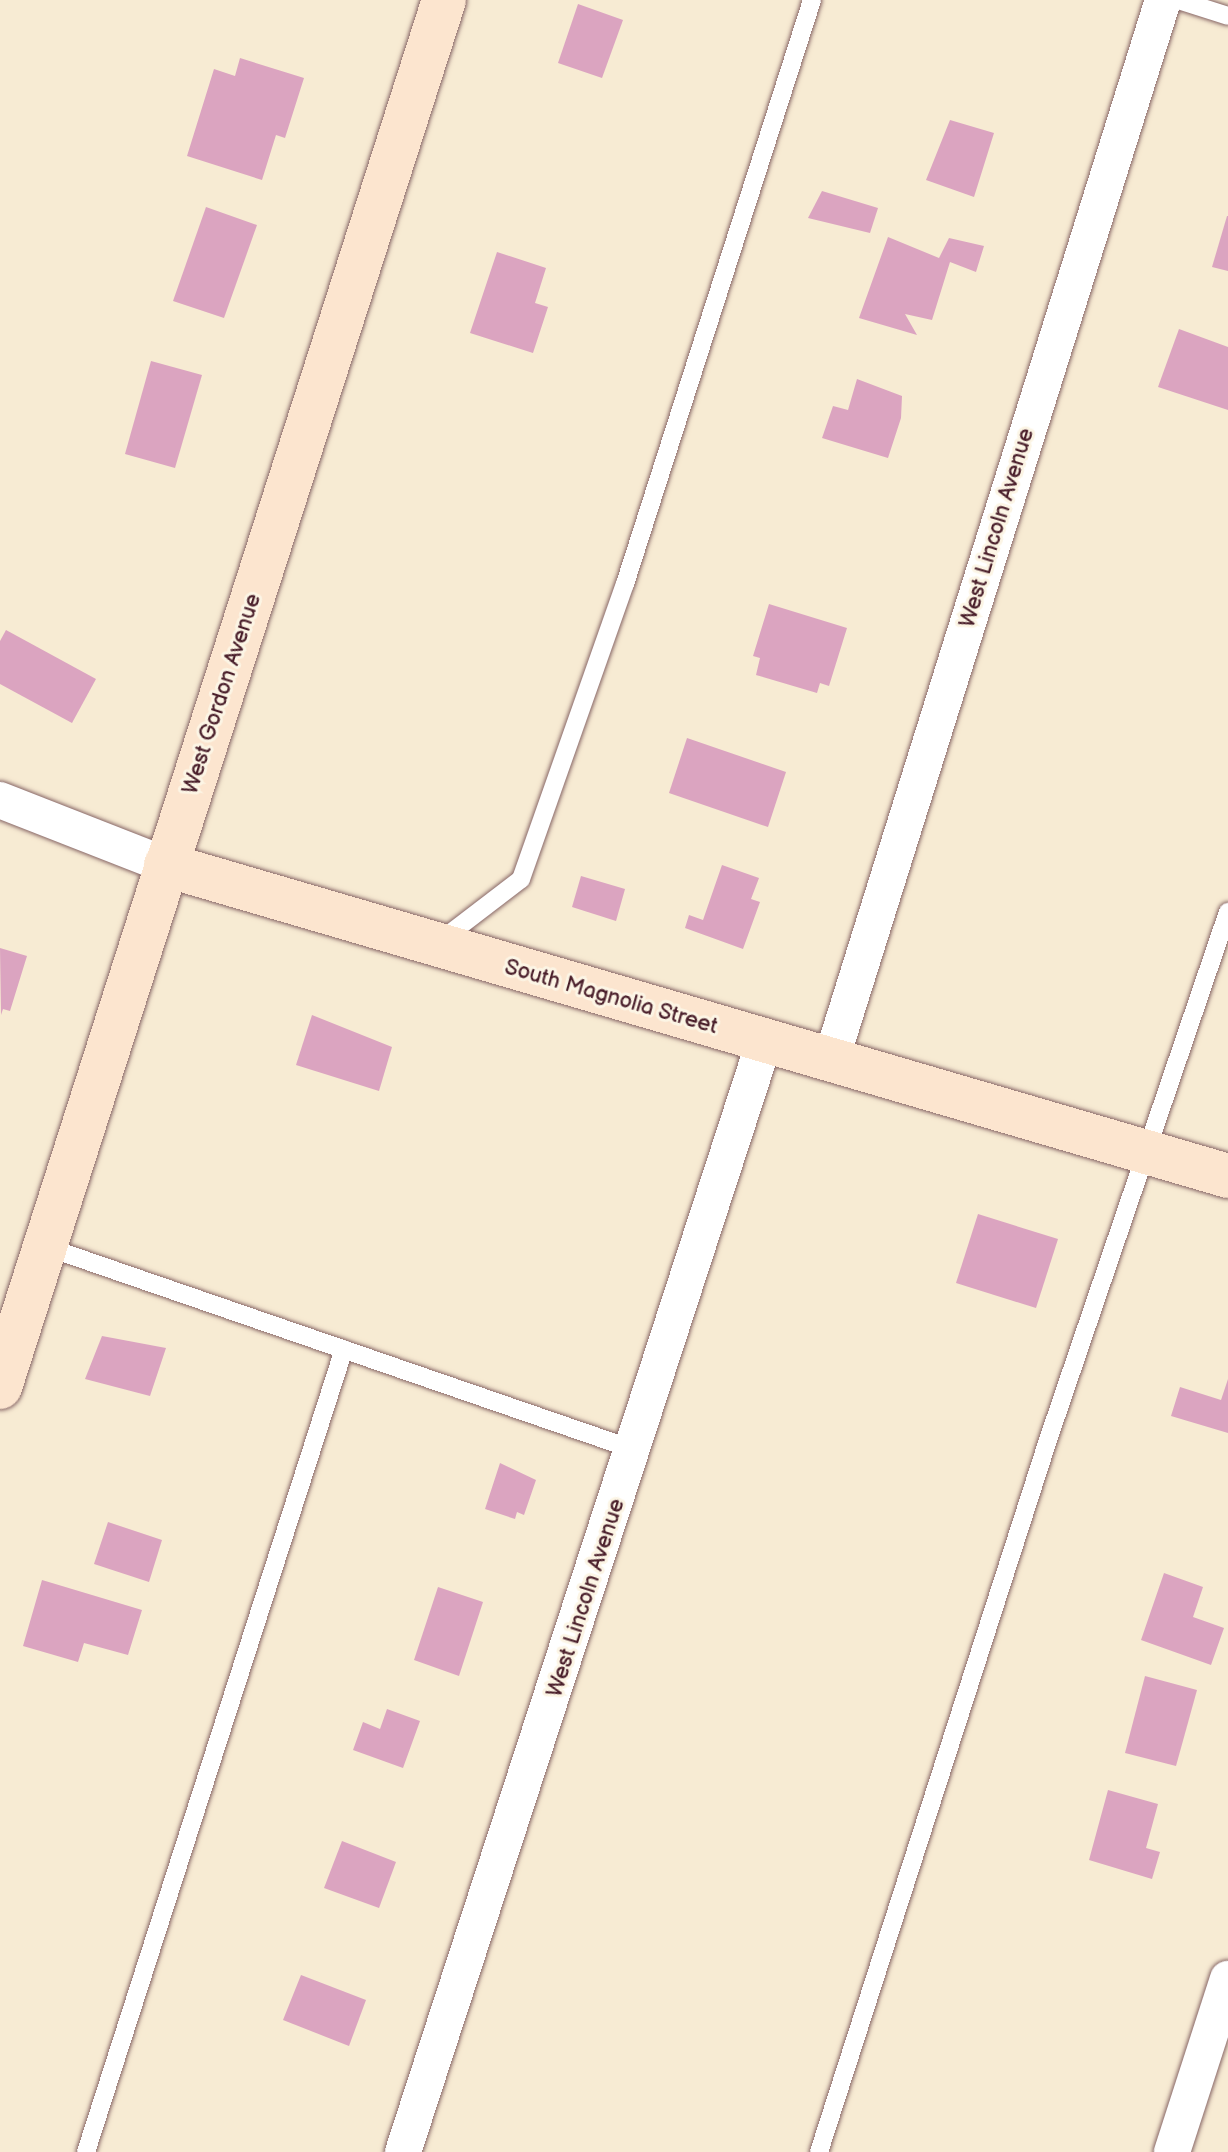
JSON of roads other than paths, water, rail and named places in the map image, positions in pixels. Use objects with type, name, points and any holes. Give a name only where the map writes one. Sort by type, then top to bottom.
[{"type":"street","name":"West Gordon Avenue","points":[[0,1387],[444,0]]},
{"type":"street","name":"West Lincoln Avenue","points":[[832,1057],[1163,0]]},
{"type":"street","name":"South Magnolia Street","points":[[0,800],[166,865],[764,1042],[832,1057],[1228,1176]]},
{"type":"street","name":"West Lincoln Avenue","points":[[403,2152],[635,1450],[764,1042]]},
{"type":"street","points":[[1176,2150],[1228,1979]]},
{"type":"lane","points":[[435,945],[521,879],[630,569],[812,0]]},
{"type":"lane","points":[[1178,0],[1228,16]]},
{"type":"lane","points":[[819,2152],[1048,1440],[1150,1153],[1228,912]]},
{"type":"lane","points":[[44,1246],[635,1450]]},
{"type":"lane","points":[[86,2152],[344,1349]]}]
